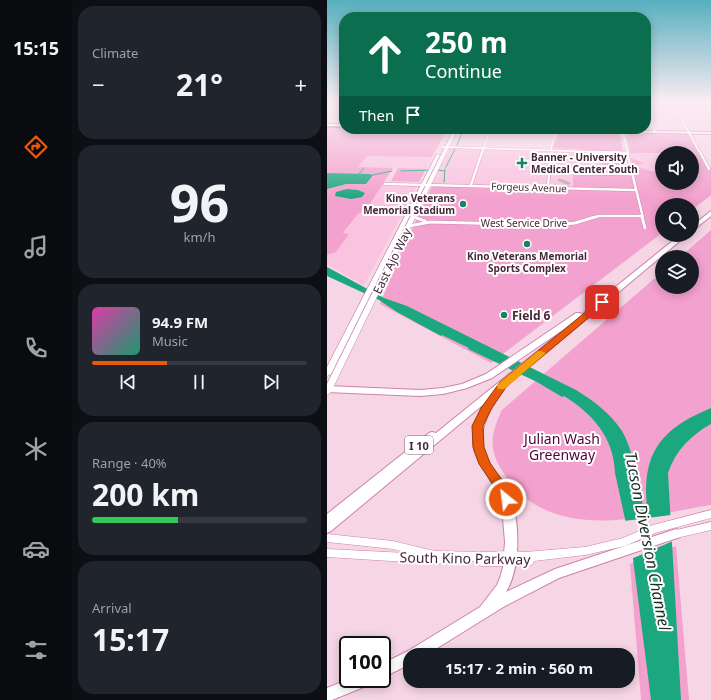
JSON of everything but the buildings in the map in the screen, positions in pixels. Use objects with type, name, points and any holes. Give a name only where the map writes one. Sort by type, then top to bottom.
[{"type":"highway","points":[[699,218],[711,208]]},
{"type":"highway","points":[[699,223],[711,213]]},
{"type":"highway","name":"I 10","points":[[327,528],[503,384],[523,360],[669,242]]},
{"type":"highway","name":"I 10","points":[[523,360],[675,242]]},
{"type":"highway","points":[[328,390],[420,393],[435,392],[470,384],[489,376],[500,369],[523,360]]},
{"type":"highway","name":"I 10","points":[[327,520],[513,373]]},
{"type":"highway","points":[[480,614],[503,586],[507,576],[509,558],[512,526],[510,511],[501,487],[482,459],[478,441],[478,426],[486,408],[503,384]]},
{"type":"highway","points":[[424,648],[528,587],[626,545],[656,542],[676,529]]},
{"type":"highway","points":[[391,666],[403,660]]},
{"type":"highway","points":[[327,695],[344,688]]},
{"type":"main road","name":"East Ajo Way","points":[[433,171],[448,134]]},
{"type":"main road","name":"East Ajo Way","points":[[327,374],[390,250],[454,134]]},
{"type":"main road","name":"East Ajo Way","points":[[328,390],[409,226],[426,184]]},
{"type":"main road","points":[[390,250],[397,250]]},
{"type":"main road","points":[[352,323],[361,324]]},
{"type":"main road","points":[[676,529],[711,514]]},
{"type":"main road","points":[[676,529],[711,526]]},
{"type":"main road","name":"South Kino Parkway","points":[[327,538],[349,539],[393,545],[434,555],[509,558]]},
{"type":"main road","name":"South Kino Parkway","points":[[329,553],[509,558],[577,556],[626,545]]},
{"type":"street","points":[[471,185],[488,134]]},
{"type":"street","points":[[551,149],[555,134]]},
{"type":"street","points":[[623,134],[631,174],[645,228]]},
{"type":"street","points":[[690,134],[709,169]]},
{"type":"street","points":[[442,147],[551,149],[627,153]]},
{"type":"street","points":[[548,188],[549,173],[631,174]]},
{"type":"street","name":"Forgeus Avenue","points":[[385,183],[635,190]]},
{"type":"street","name":"West Service Drive","points":[[409,226],[430,222],[557,225],[575,223],[599,216],[641,216]]},
{"type":"street","name":"West Service Drive","points":[[413,217],[430,222]]},
{"type":"shaded area","name":"Banner - University Medical Center South","points":[[450,148],[600,152],[603,173],[573,174],[573,187],[432,184]]},
{"type":"shaded area","points":[[630,153],[655,154],[655,172],[635,166],[642,162],[631,158]]},
{"type":"shaded area","points":[[367,156],[432,157],[426,169],[358,167]]},
{"type":"shaded area","points":[[382,185],[417,186],[364,285],[327,265],[327,255],[336,252],[348,234],[343,234],[357,215],[368,207]]},
{"type":"green space","points":[[327,134],[445,134],[432,157],[367,156],[358,167],[393,168],[368,207],[357,215],[343,233],[349,234],[336,252],[327,255]]},
{"type":"green space","points":[[559,134],[620,134],[623,152],[553,148]]},
{"type":"green space","name":"Kino Veterans Memorial Sports Complex","points":[[626,134],[691,134],[698,146],[655,146],[655,153],[630,153]]},
{"type":"green space","name":"Kino Veterans Memorial Sports Complex","points":[[699,147],[711,169],[711,195],[699,204],[699,198],[655,198],[655,238],[491,363],[380,304],[400,255],[432,186],[573,190],[573,174],[634,176],[631,158],[643,163],[635,166],[655,172],[655,190],[699,190]]},
{"type":"green space","points":[[600,152],[624,154],[628,173],[603,173]]},
{"type":"green space","points":[[398,168],[426,169],[419,182],[391,181]]},
{"type":"green space","name":"Julian Wash Greenway","points":[[711,230],[711,505],[637,518],[611,520],[586,520],[562,516],[539,507],[516,490],[499,466],[493,450],[493,435],[502,410],[655,278],[655,294],[699,294],[699,250],[688,250]]},
{"type":"green space","points":[[676,546],[689,700],[641,700],[630,564]]},
{"type":"water","points":[[327,173],[373,175],[366,184],[346,184],[327,189]]},
{"type":"water","points":[[347,189],[358,190],[365,193],[362,197],[351,199],[335,196],[336,192]]},
{"type":"water","name":"Tucson Diversion Channel","points":[[327,267],[384,298],[407,306],[576,390],[601,408],[622,431],[627,441],[635,466],[648,532],[646,489],[647,473],[656,448],[673,429],[684,421],[711,408],[711,424],[697,433],[685,444],[675,457],[668,473],[681,700],[651,700],[632,551],[615,473],[614,460],[606,438],[593,419],[564,396],[562,397],[537,382],[442,335],[441,336],[397,312],[379,300],[327,276]]},
{"type":"pier","points":[[671,515],[673,541],[631,559],[624,521]]},
{"type":"waterway","points":[[457,145],[462,134]]},
{"type":"waterway","points":[[446,167],[455,149]]},
{"type":"waterway","points":[[359,174],[364,168]]},
{"type":"waterway","points":[[444,182],[445,169]]},
{"type":"waterway","points":[[401,171],[434,170]]},
{"type":"waterway","points":[[437,170],[444,171]]},
{"type":"waterway","points":[[373,175],[392,171]]},
{"type":"taxiway","points":[[560,180],[568,183]]},
{"type":"slow traffic","points":[[502,386],[541,353]]},
{"type":"place","name":"Banner - University Medical Center South","points":[[522,163]]},
{"type":"place","name":"Kino Veterans Memorial Stadium","points":[[463,204]]},
{"type":"place","name":"Kino Veterans Memorial Sports Complex","points":[[527,244]]},
{"type":"place","name":"Field 6","points":[[504,315]]},
{"type":"route","points":[[506,499],[501,487],[485,464],[478,447],[478,426],[486,408],[503,384],[602,302]]}]
